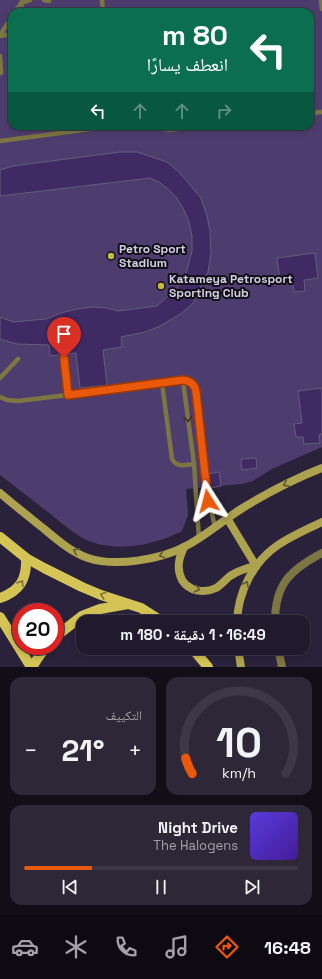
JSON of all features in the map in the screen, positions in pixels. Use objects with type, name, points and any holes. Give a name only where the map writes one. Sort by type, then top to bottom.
[{"type":"main road","points":[[0,537],[26,558],[82,587],[141,608],[152,615]]},
{"type":"main road","points":[[0,598],[10,595],[18,588],[24,579],[26,558]]},
{"type":"main road","points":[[64,630],[82,616],[100,609],[130,604]]},
{"type":"main road","points":[[0,617],[32,667],[40,655]]},
{"type":"main road","points":[[198,655],[208,667]]},
{"type":"street","points":[[0,494],[67,547],[88,558],[112,562],[139,560],[164,555],[184,547],[199,539],[227,518],[272,490],[322,468]]},
{"type":"street","points":[[227,518],[256,566]]},
{"type":"street","points":[[238,615],[243,589],[256,566],[278,545],[322,522]]},
{"type":"street","points":[[184,547],[178,565],[179,574],[184,582],[191,588],[199,591],[208,591],[216,588],[230,576],[256,566]]},
{"type":"street","points":[[276,615],[277,601],[281,586],[288,577],[305,562],[322,553]]},
{"type":"street","points":[[239,655],[241,667]]},
{"type":"street","points":[[279,655],[282,667]]},
{"type":"lane","points":[[22,1],[30,0]]},
{"type":"lane","points":[[44,0],[49,0]]},
{"type":"lane","points":[[321,0],[322,9]]},
{"type":"lane","points":[[0,36],[8,23]]},
{"type":"lane","points":[[0,56],[0,73]]},
{"type":"lane","points":[[0,141],[83,130]]},
{"type":"lane","points":[[64,358],[68,395]]},
{"type":"lane","points":[[0,378],[18,359]]},
{"type":"lane","points":[[0,397],[12,401],[183,380],[191,382],[195,388],[206,488],[215,527]]},
{"type":"lane","points":[[183,380],[194,464],[199,539]]},
{"type":"lane","points":[[162,383],[172,459],[180,465],[194,464]]},
{"type":"shaded area","name":"Katameya Petrosport Sporting Club","points":[[0,0],[322,0],[322,447],[272,469],[253,481],[242,484],[186,489],[188,515],[182,531],[154,542],[123,547],[95,543],[81,537],[0,475]]},
{"type":"building","points":[[120,152],[137,152],[167,162],[179,172],[201,198],[210,231],[211,253],[208,272],[193,303],[182,313],[158,327],[145,332],[121,337],[122,347],[103,350],[107,385],[80,388],[76,353],[50,356],[49,345],[17,344],[0,339],[0,317],[13,322],[46,319],[61,313],[93,307],[118,311],[157,306],[177,288],[185,277],[192,251],[192,236],[189,222],[177,198],[159,182],[150,178],[0,196],[0,170],[13,166]]},
{"type":"building","points":[[315,253],[318,278],[304,280],[305,291],[294,292],[293,282],[283,283],[283,280],[280,280],[277,258]]},
{"type":"building","points":[[322,388],[322,434],[319,435],[320,443],[304,444],[303,437],[296,437],[294,424],[302,423],[298,391]]},
{"type":"building","points":[[256,458],[257,468],[242,470],[241,459]]},
{"type":"building","points":[[219,472],[221,486],[210,488],[208,474]]},
{"type":"place","name":"Petro Sport Stadium","points":[[111,256]]},
{"type":"place","name":"Katameya Petrosport Sporting Club","points":[[161,286]]},
{"type":"route","points":[[64,358],[68,395],[183,380],[191,382],[196,392],[208,501]]}]
